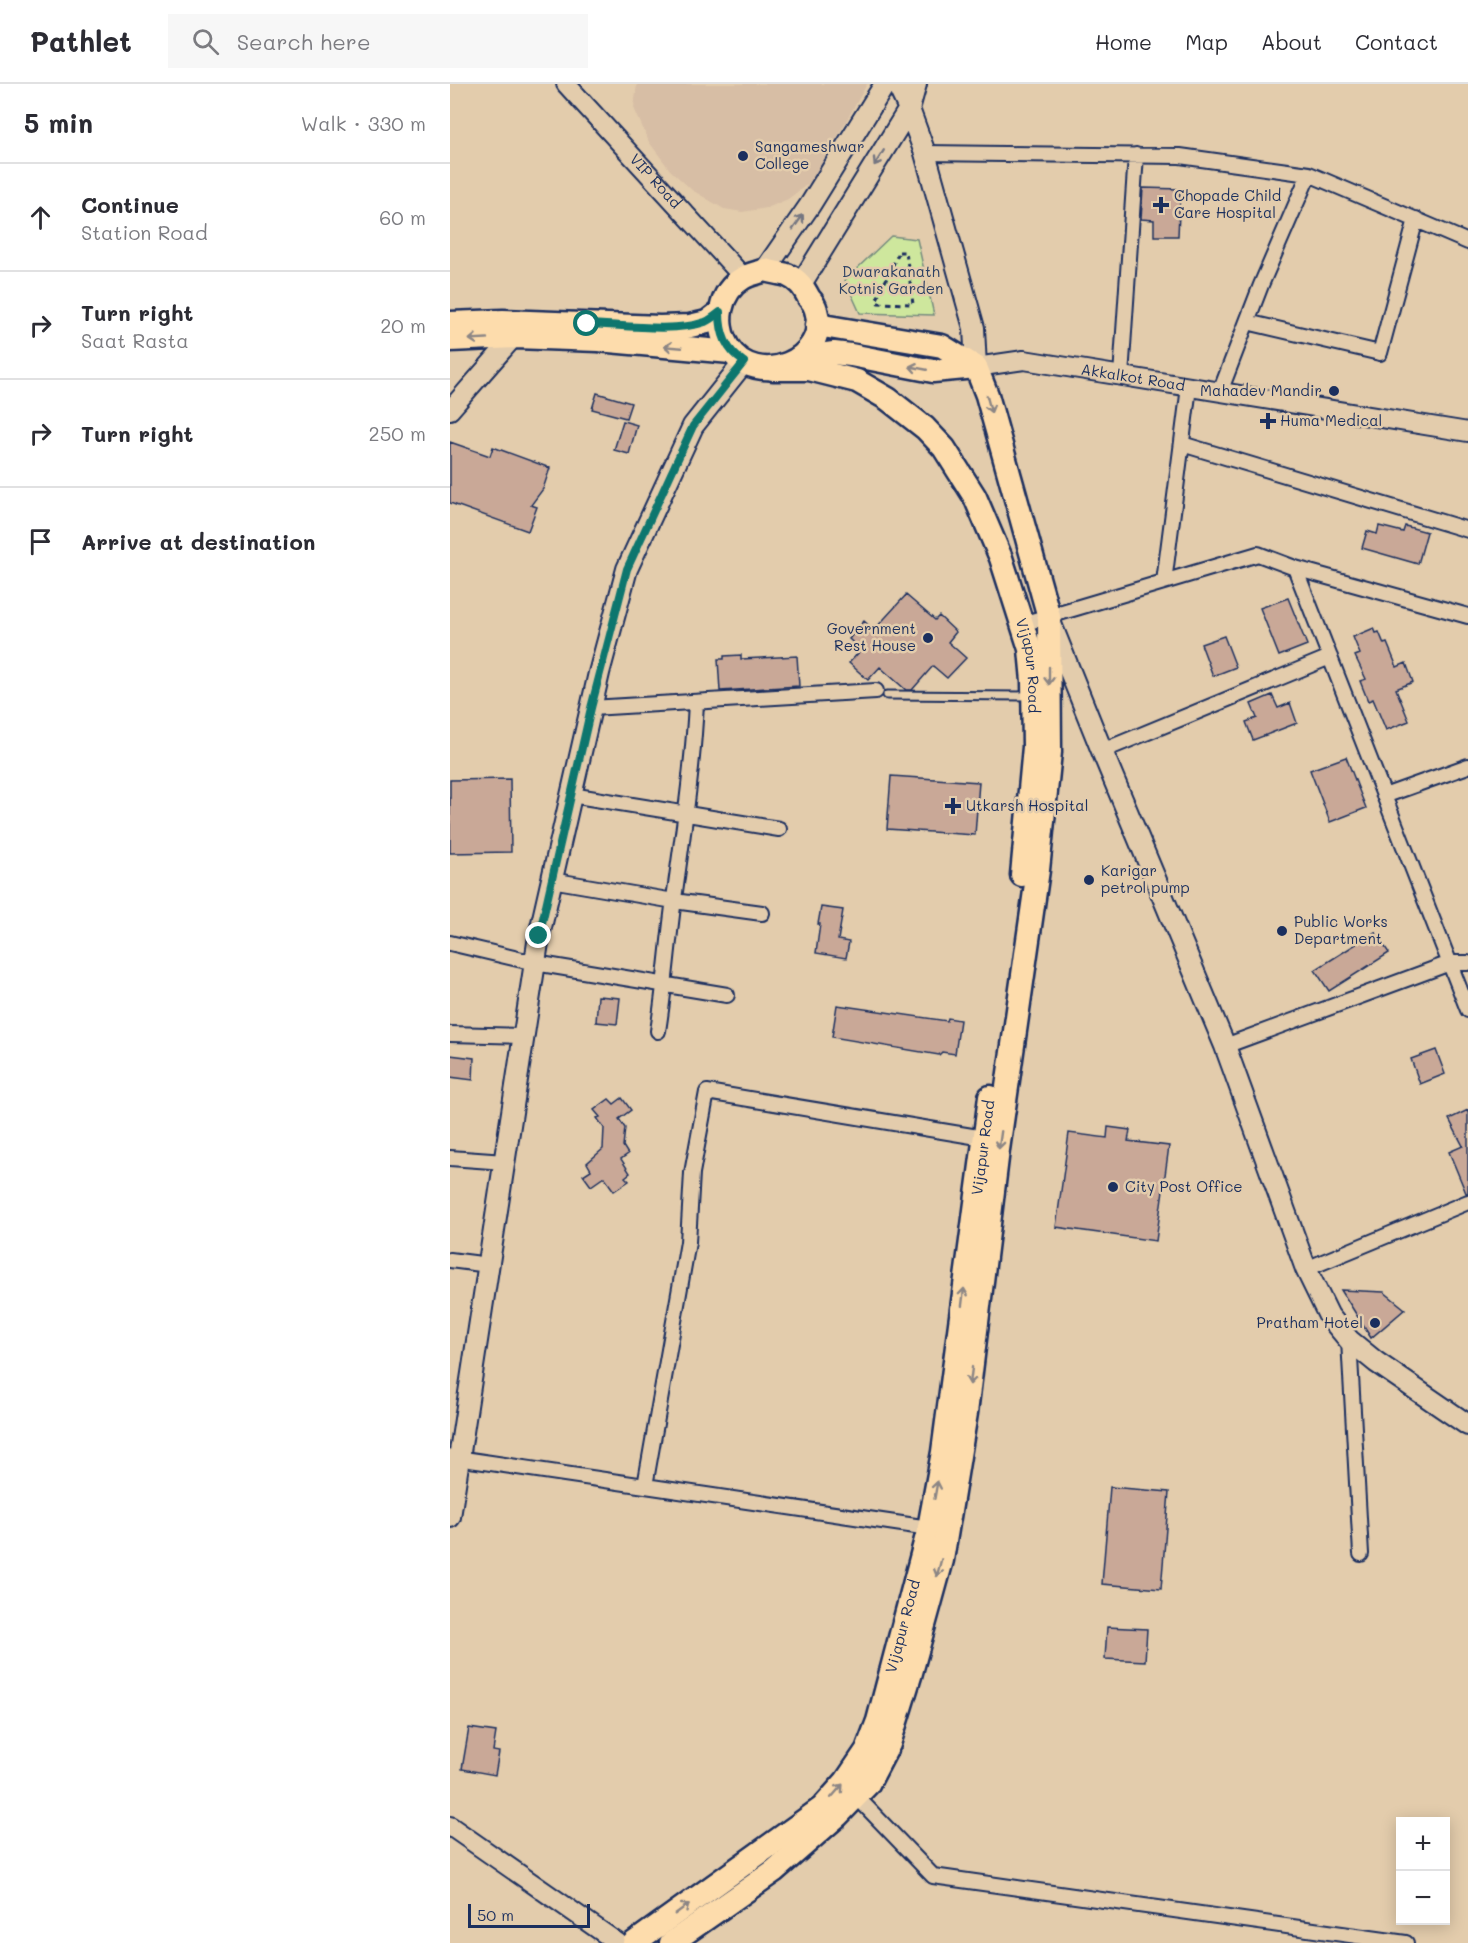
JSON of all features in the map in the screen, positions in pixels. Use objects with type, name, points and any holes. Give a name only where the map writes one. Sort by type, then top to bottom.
[{"type":"main road","points":[[765,270],[789,276],[801,284],[816,310],[816,332],[804,352],[787,365],[773,369],[758,368],[738,357],[724,340],[720,326],[720,312],[729,293],[744,278],[765,270],[810,205],[885,84]]},
{"type":"main road","points":[[897,84],[926,153],[974,328],[976,367]]},
{"type":"main road","points":[[801,284],[909,109],[916,84]]},
{"type":"main road","points":[[450,340],[521,329],[690,326],[707,322],[720,312]]},
{"type":"main road","points":[[450,323],[521,329],[738,357]]},
{"type":"main road","points":[[817,325],[942,346],[976,367]]},
{"type":"main road","points":[[804,352],[851,355],[933,371],[976,367]]},
{"type":"main road","points":[[450,1517],[454,1458],[489,1266],[535,963],[551,880],[591,708],[627,569],[693,426],[738,357]]},
{"type":"main road","name":"Vijapur Road","points":[[671,1943],[774,1871],[837,1816],[868,1784],[889,1744],[942,1560],[968,1401],[998,1150],[1038,870],[1050,752],[1049,617],[987,395],[976,367]]},
{"type":"main road","name":"Vijapur Road","points":[[634,1943],[822,1808],[846,1781],[867,1750],[878,1721],[929,1528],[945,1441],[984,1138],[1023,870],[1034,747],[1030,649],[1001,558],[975,497],[945,448],[925,428],[888,399],[857,381],[809,369],[773,369]]},
{"type":"main road","points":[[1049,617],[1102,751],[1226,1046],[1306,1269],[1329,1316],[1348,1340],[1376,1362],[1468,1425]]},
{"type":"street","name":"VIP Road","points":[[566,84],[744,278]]},
{"type":"street","points":[[926,153],[1180,156],[1309,174],[1468,242]]},
{"type":"street","points":[[1121,376],[1136,155]]},
{"type":"street","points":[[1220,392],[1309,174]]},
{"type":"street","points":[[1247,322],[1380,353],[1416,219]]},
{"type":"street","points":[[450,410],[521,329]]},
{"type":"street","name":"Akkalkot Road","points":[[976,367],[1024,360],[1468,432]]},
{"type":"street","points":[[1164,582],[1189,387]]},
{"type":"street","points":[[1182,444],[1468,530]]},
{"type":"street","points":[[1022,624],[1258,554],[1294,568],[1468,616]]},
{"type":"street","points":[[1294,568],[1468,1010]]},
{"type":"street","points":[[1102,751],[1329,657]]},
{"type":"street","points":[[591,708],[882,693]]},
{"type":"street","points":[[658,1031],[666,984],[694,746],[696,702]]},
{"type":"street","points":[[1384,796],[1468,766]]},
{"type":"street","points":[[571,795],[779,829]]},
{"type":"street","points":[[551,880],[762,914]]},
{"type":"street","points":[[450,943],[535,963],[728,995]]},
{"type":"street","points":[[1226,1046],[1450,963],[1468,963]]},
{"type":"street","points":[[450,1034],[524,1036]]},
{"type":"street","points":[[645,1486],[688,1242],[692,1173],[707,1092],[984,1138]]},
{"type":"street","points":[[450,1158],[505,1162]]},
{"type":"street","points":[[1306,1269],[1468,1202]]},
{"type":"street","points":[[450,1260],[489,1266]]},
{"type":"street","points":[[1348,1340],[1361,1554]]},
{"type":"street","points":[[454,1458],[929,1528]]},
{"type":"street","points":[[856,1796],[933,1876],[1406,1943]]},
{"type":"street","points":[[450,1826],[618,1943]]},
{"type":"lane","points":[[882,693],[1033,696]]},
{"type":"path","points":[[898,252],[906,252],[913,304],[878,303],[877,299],[898,252]]},
{"type":"shaded area","name":"Sangameshwar College","points":[[637,84],[867,84],[813,180],[788,199],[767,208],[742,212],[724,209],[692,190],[670,170],[649,142],[634,108]]},
{"type":"green space","name":"Dwarakanath Kotnis Garden","points":[[891,236],[917,239],[934,315],[860,313],[845,280]]},
{"type":"building","points":[[1143,188],[1180,189],[1178,236],[1154,236],[1154,220],[1141,219]]},
{"type":"building","points":[[597,393],[631,403],[626,418],[592,409]]},
{"type":"building","points":[[623,421],[637,425],[629,454],[614,450]]},
{"type":"building","points":[[450,442],[490,456],[493,447],[550,468],[543,489],[531,505],[537,507],[528,531],[450,503]]},
{"type":"building","points":[[1379,526],[1403,532],[1405,526],[1427,532],[1418,564],[1362,548],[1367,531],[1377,534]]},
{"type":"building","points":[[906,595],[935,620],[939,616],[956,632],[948,642],[966,658],[947,678],[933,666],[912,690],[906,690],[880,667],[868,680],[849,663],[861,650],[849,639],[864,621],[874,630]]},
{"type":"building","points":[[1288,598],[1307,645],[1279,656],[1260,608]]},
{"type":"building","points":[[1374,628],[1376,633],[1379,632],[1384,644],[1387,643],[1397,667],[1406,663],[1413,682],[1396,689],[1409,721],[1386,730],[1373,699],[1368,701],[1360,681],[1366,679],[1355,656],[1360,654],[1353,637]]},
{"type":"building","points":[[1224,636],[1236,667],[1213,676],[1201,644]]},
{"type":"building","points":[[741,655],[741,659],[797,656],[799,686],[720,691],[718,659],[724,659],[724,656]]},
{"type":"building","points":[[1272,695],[1278,708],[1290,703],[1297,723],[1253,740],[1246,722],[1257,718],[1251,704]]},
{"type":"building","points":[[1346,757],[1366,808],[1330,822],[1310,770]]},
{"type":"building","points":[[891,776],[979,782],[975,835],[887,829]]},
{"type":"building","points":[[510,779],[511,852],[450,853],[450,780]]},
{"type":"building","points":[[821,907],[843,910],[838,940],[849,942],[846,958],[816,953]]},
{"type":"building","points":[[1375,932],[1389,953],[1329,991],[1315,970]]},
{"type":"building","points":[[598,996],[620,998],[617,1024],[596,1022]]},
{"type":"building","points":[[837,1005],[947,1021],[948,1018],[960,1020],[955,1054],[942,1052],[939,1055],[832,1037]]},
{"type":"building","points":[[1436,1050],[1445,1074],[1420,1084],[1411,1059]]},
{"type":"building","points":[[450,1055],[474,1058],[473,1080],[450,1077]]},
{"type":"building","points":[[622,1098],[631,1110],[619,1119],[625,1128],[623,1146],[628,1154],[621,1159],[630,1173],[625,1177],[629,1181],[614,1191],[604,1177],[591,1186],[583,1175],[591,1170],[587,1163],[603,1149],[604,1128],[597,1118],[600,1117],[594,1110],[609,1099],[614,1104]]},
{"type":"building","points":[[1468,1110],[1468,1193],[1466,1193],[1449,1152],[1463,1146],[1449,1119]]},
{"type":"building","name":"City Post Office","points":[[1108,1127],[1130,1130],[1128,1141],[1169,1146],[1156,1241],[1056,1227],[1069,1133],[1107,1138]]},
{"type":"building","name":"Pratham Hotel","points":[[1341,1290],[1384,1292],[1405,1309],[1371,1338]]},
{"type":"building","points":[[1110,1487],[1169,1492],[1161,1589],[1102,1584]]},
{"type":"building","points":[[1107,1627],[1147,1629],[1145,1661],[1105,1659]]},
{"type":"building","points":[[469,1728],[496,1732],[493,1751],[499,1752],[495,1775],[462,1769]]},
{"type":"place","name":"Sangameshwar College","points":[[743,156]]},
{"type":"place","name":"Chopade Child Care Hospital","points":[[1161,205]]},
{"type":"place","name":"Mahadev Mandir","points":[[1334,391]]},
{"type":"place","name":"Huma Medical","points":[[1268,421]]},
{"type":"place","name":"Government Rest House","points":[[928,638]]},
{"type":"place","name":"Utkarsh Hospital","points":[[953,806]]},
{"type":"place","name":"Karigar petrol pump","points":[[1089,880]]},
{"type":"place","name":"Public Works Department","points":[[1282,931]]},
{"type":"place","name":"City Post Office","points":[[1113,1187]]},
{"type":"place","name":"Pratham Hotel","points":[[1375,1323]]},
{"type":"route","points":[[539,936],[591,708],[627,569],[693,426],[744,362],[731,352],[724,340],[720,326],[720,312],[707,322],[690,326],[587,324]]}]
